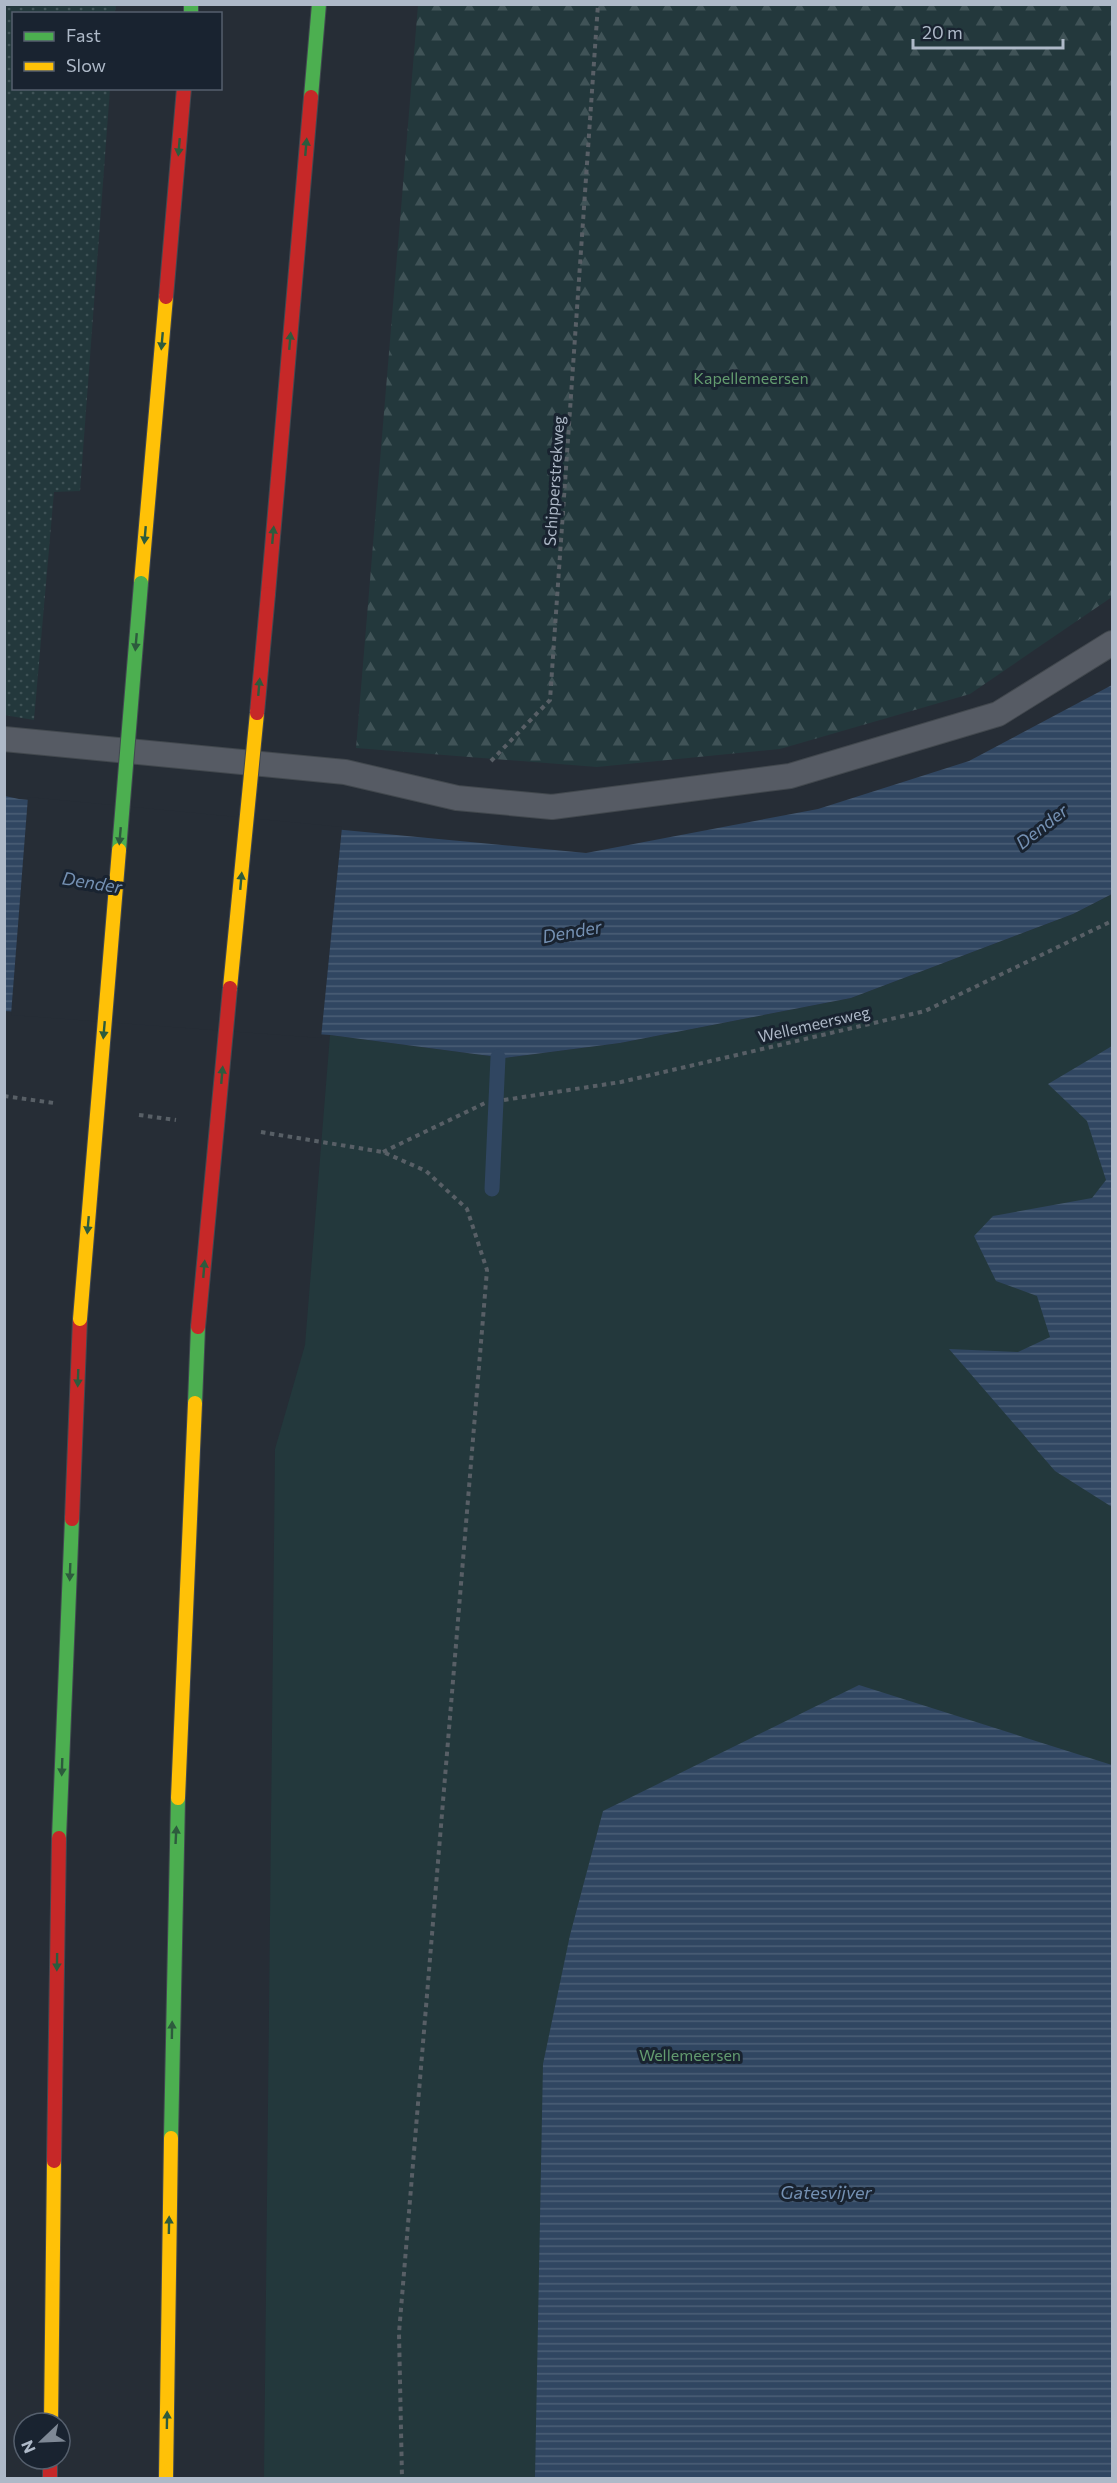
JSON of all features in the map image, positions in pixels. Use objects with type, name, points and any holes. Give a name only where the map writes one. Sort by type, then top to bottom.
[{"type":"highway","points":[[166,2478],[174,1880],[198,1327],[268,594],[319,4]]},
{"type":"highway","points":[[51,2411],[58,1872],[80,1319],[184,90]]},
{"type":"lane","points":[[4,739],[345,772],[457,798],[552,807],[790,776],[998,714],[1113,643]]},
{"type":"path","name":"Schipperstrekweg","points":[[457,798],[550,699],[598,4]]},
{"type":"path","name":"Wellemeersweg","points":[[504,1100],[621,1082],[925,1011],[1113,921]]},
{"type":"path","points":[[4,1096],[62,1104]]},
{"type":"path","points":[[383,1152],[485,1103]]},
{"type":"path","points":[[131,1114],[188,1122]]},
{"type":"path","points":[[257,1131],[383,1152],[426,1171],[467,1209],[487,1270],[399,2333],[402,2478]]},
{"type":"green space","points":[[4,5],[116,5],[115,12],[12,12],[12,90],[110,90],[80,491],[54,492],[34,720],[4,715]]},
{"type":"green space","name":"Kapellemeersen","points":[[418,5],[1112,5],[1112,597],[970,694],[780,749],[597,767],[356,748]]},
{"type":"green space","name":"Wellemeersen","points":[[1112,894],[1112,2478],[264,2478],[275,1449],[305,1345],[330,1035],[505,1058],[620,1043],[851,998],[1073,914]]},
{"type":"water","name":"Dender","points":[[1112,685],[1112,894],[1073,914],[851,998],[620,1043],[505,1058],[330,1035],[5,1011],[5,796],[586,853],[818,809],[969,761]]},
{"type":"water","points":[[1112,1046],[1112,1507],[1055,1471],[949,1349],[1018,1352],[1050,1337],[1037,1296],[996,1281],[974,1236],[993,1216],[1092,1198],[1106,1180],[1087,1121],[1048,1084]]},
{"type":"water","name":"Gatesvijver","points":[[859,1685],[1112,1765],[1112,2478],[535,2478],[543,2064],[570,1935],[603,1811]]},
{"type":"pier","points":[[28,797],[342,827],[321,1038],[11,1015]]},
{"type":"waterway","points":[[492,1189],[498,1057]]},
{"type":"traffic: fast","points":[[191,4],[191,12]]},
{"type":"traffic: fast","points":[[311,97],[319,4]]},
{"type":"traffic: fast","points":[[119,850],[141,583]]},
{"type":"traffic: fast","points":[[195,1403],[198,1327]]},
{"type":"traffic: fast","points":[[59,1838],[72,1519]]},
{"type":"traffic: fast","points":[[171,2138],[178,1798]]},
{"type":"traffic: slow","points":[[141,583],[166,297]]},
{"type":"traffic: slow","points":[[230,988],[257,713]]},
{"type":"traffic: slow","points":[[80,1319],[119,850]]},
{"type":"traffic: slow","points":[[178,1798],[195,1403]]},
{"type":"traffic: slow","points":[[166,2478],[171,2138]]},
{"type":"traffic: slow","points":[[51,2411],[54,2161]]},
{"type":"traffic: jam","points":[[166,297],[184,90]]},
{"type":"traffic: jam","points":[[268,594],[311,97]]},
{"type":"traffic: jam","points":[[257,713],[268,594]]},
{"type":"traffic: jam","points":[[198,1327],[230,988]]},
{"type":"traffic: jam","points":[[72,1519],[80,1319]]},
{"type":"traffic: jam","points":[[54,2161],[59,1838]]},
{"type":"traffic: jam","points":[[50,2471],[50,2478]]}]
